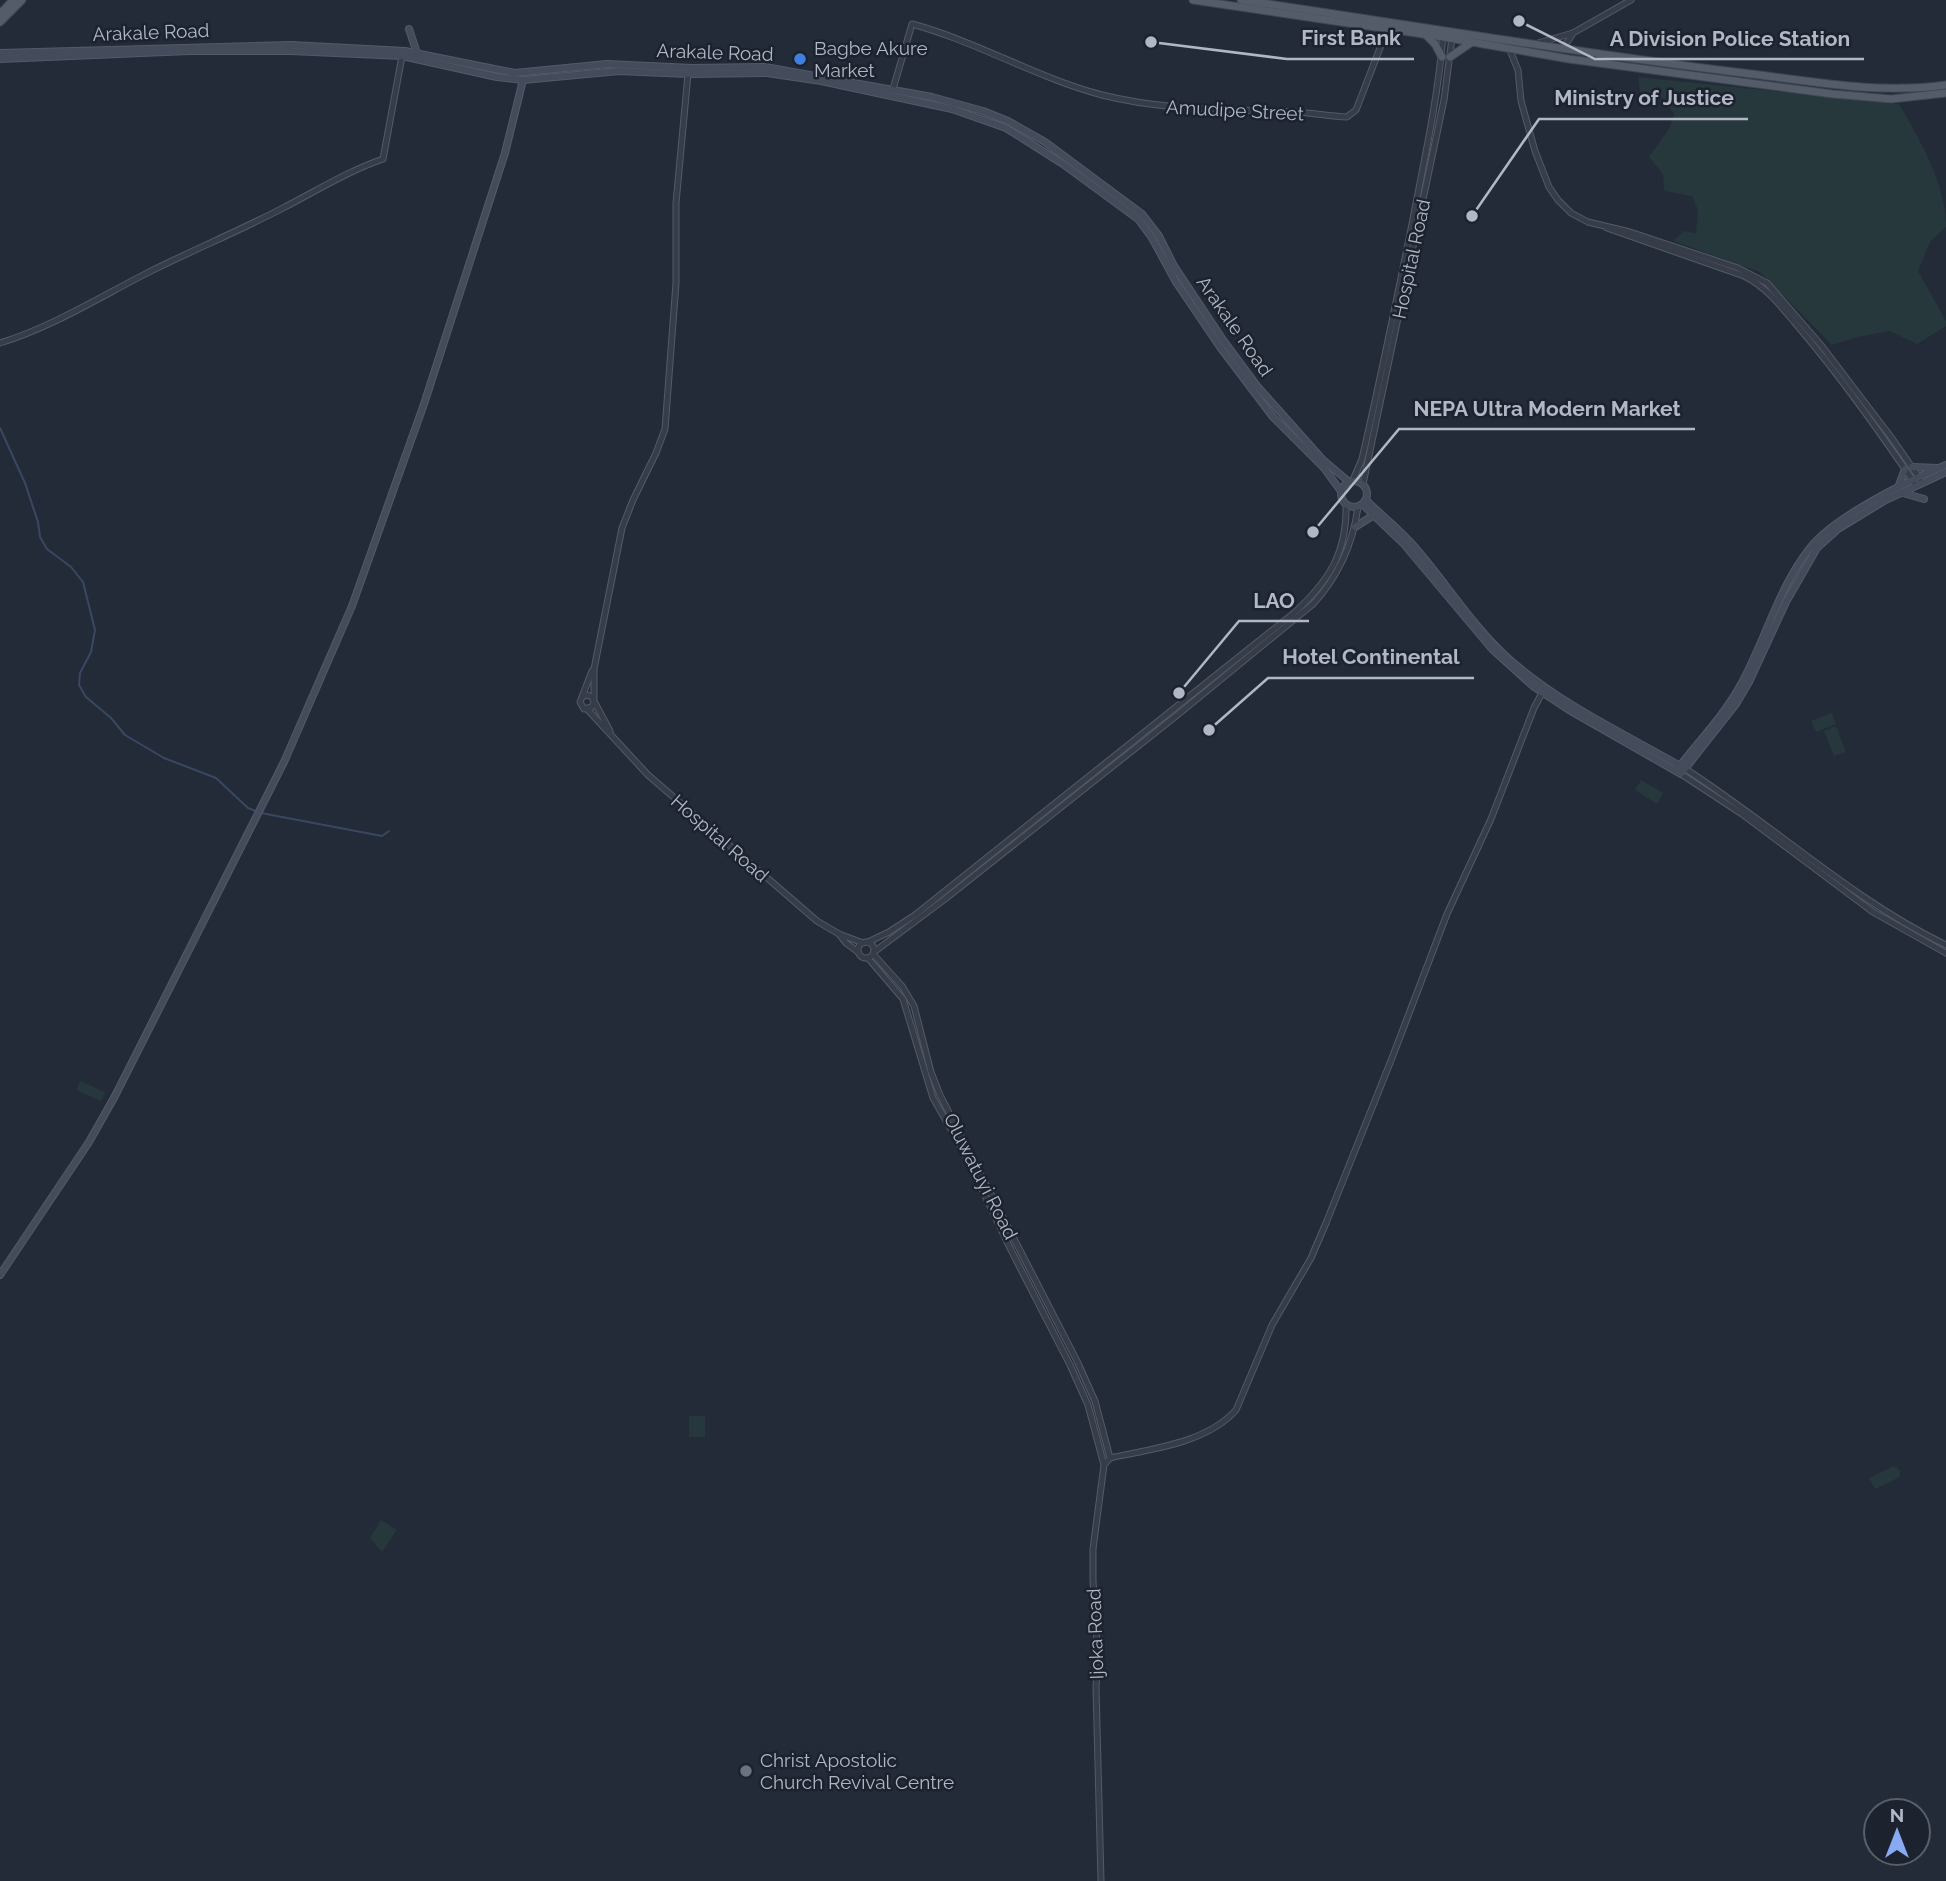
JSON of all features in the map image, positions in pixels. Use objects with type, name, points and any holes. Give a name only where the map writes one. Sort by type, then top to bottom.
[{"type":"main road","points":[[0,14],[13,0]]},
{"type":"main road","points":[[0,22],[22,0]]},
{"type":"main road","points":[[1194,0],[1387,30],[1426,35],[1443,34]]},
{"type":"main road","points":[[1241,0],[1443,34],[1857,88],[1899,90],[1946,85]]},
{"type":"main road","points":[[410,29],[417,53]]},
{"type":"main road","points":[[1426,35],[1446,57],[1474,42]]},
{"type":"main road","points":[[1453,35],[1474,42],[1569,59],[1833,94],[1891,99],[1946,93]]},
{"type":"main road","name":"Arakale Road","points":[[0,59],[291,48],[402,56],[515,73],[580,70],[786,75],[952,109],[1006,128],[1063,164],[1130,212],[1145,226],[1175,282],[1220,347],[1273,417],[1324,468],[1340,490]]},
{"type":"main road","name":"Arakale Road","points":[[0,53],[372,48],[417,53],[523,80],[607,64],[705,68],[765,67],[943,100],[1008,121],[1045,142],[1142,214],[1159,236],[1174,266],[1223,340],[1257,386],[1323,460],[1350,481]]},
{"type":"main road","points":[[0,1275],[89,1142],[115,1096],[284,762],[352,606],[424,404],[512,131],[523,80]]},
{"type":"main road","points":[[1899,490],[1908,468],[1944,468]]},
{"type":"main road","points":[[1362,504],[1403,543],[1492,649],[1543,691],[1680,769],[1730,711],[1749,682],[1786,602],[1812,554],[1838,529],[1899,490],[1944,468]]},
{"type":"main road","points":[[1362,504],[1367,495],[1363,484],[1350,481],[1340,490],[1342,501],[1346,505],[1362,504],[1412,544],[1504,654],[1543,691]]},
{"type":"main road","points":[[1899,490],[1924,499]]},
{"type":"main road","points":[[1355,527],[1374,515]]},
{"type":"street","points":[[1535,44],[1573,33],[1631,0]]},
{"type":"street","name":"Amudipe Street","points":[[893,89],[912,24],[958,39],[1100,95],[1167,108],[1347,117],[1356,110],[1387,30]]},
{"type":"street","points":[[1563,49],[1573,33]]},
{"type":"street","name":"Hospital Road","points":[[1363,484],[1444,100],[1446,57],[1443,34]]},
{"type":"street","name":"Hospital Road","points":[[1350,481],[1362,459],[1446,57],[1453,35]]},
{"type":"street","points":[[1509,48],[1518,70],[1521,101],[1529,134],[1549,187],[1571,213],[1628,237],[1744,276],[1764,289],[1819,351],[1917,482]]},
{"type":"street","points":[[0,343],[18,338],[82,308],[347,174],[383,159],[402,56]]},
{"type":"street","points":[[610,731],[581,705],[594,668],[622,528],[665,429],[676,282],[676,203],[688,74]]},
{"type":"street","points":[[858,952],[859,947],[915,915],[1298,618],[1321,595],[1347,551],[1362,504]]},
{"type":"street","points":[[839,934],[863,958],[872,955],[1175,714],[1294,613],[1323,582],[1342,549],[1346,530],[1346,505]]},
{"type":"street","points":[[587,709],[592,707],[594,701],[594,668]]},
{"type":"street","points":[[1104,1465],[1110,1458],[1200,1434],[1228,1419],[1240,1403],[1272,1325],[1311,1258],[1326,1223],[1447,914],[1491,819],[1543,691]]},
{"type":"street","points":[[582,697],[589,695],[594,701],[610,731]]},
{"type":"street","name":"Hospital Road","points":[[610,731],[634,761],[657,783],[817,921],[839,934]]},
{"type":"street","points":[[1680,769],[1716,788],[1867,900],[1946,945]]},
{"type":"street","points":[[1680,769],[1873,912],[1946,953]]},
{"type":"street","points":[[839,934],[873,946],[872,955]]},
{"type":"street","name":"Oluwatuyi Road","points":[[872,955],[914,1006],[931,1072],[942,1100],[984,1176],[1073,1363]]},
{"type":"street","points":[[1073,1363],[1095,1401],[1110,1458]]},
{"type":"street","points":[[1073,1363],[1092,1417],[1104,1465]]},
{"type":"street","name":"Ijoka Road","points":[[1101,1881],[1098,1657],[1093,1549],[1104,1465]]},
{"type":"shaded area","points":[[1638,77],[1899,104],[1930,163],[1942,195],[1946,227],[1930,242],[1918,271],[1946,321],[1946,326],[1917,344],[1890,331],[1832,345],[1760,272],[1673,241],[1684,231],[1696,233],[1698,210],[1692,196],[1664,191],[1663,174],[1649,157],[1669,129],[1674,114],[1664,99],[1640,92]]},
{"type":"shaded area","points":[[1832,713],[1836,724],[1816,732],[1811,721]]},
{"type":"shaded area","points":[[1836,726],[1846,752],[1834,756],[1824,731]]},
{"type":"shaded area","points":[[1641,780],[1663,793],[1657,804],[1635,790]]},
{"type":"shaded area","points":[[80,1081],[105,1092],[101,1101],[76,1090]]},
{"type":"shaded area","points":[[689,1416],[705,1416],[705,1437],[689,1437]]},
{"type":"shaded area","points":[[1894,1466],[1900,1470],[1900,1477],[1875,1489],[1869,1478]]},
{"type":"shaded area","points":[[381,1520],[397,1530],[382,1552],[370,1538]]},
{"type":"waterway","points":[[0,428],[25,483],[40,537],[47,549],[71,567],[83,582],[95,630],[91,652],[80,673],[79,685],[86,697],[111,718],[125,735],[164,758],[216,778],[248,808],[256,811]]},
{"type":"waterway","points":[[261,813],[382,836],[389,831]]},
{"type":"place","name":"A Division Police Station","points":[[1519,21]]},
{"type":"place","name":"First Bank","points":[[1151,42]]},
{"type":"place","name":"Bagbe Akure Market","points":[[800,59]]},
{"type":"place","name":"Ministry of Justice","points":[[1472,216]]},
{"type":"place","name":"NEPA Ultra Modern Market","points":[[1313,532]]},
{"type":"place","name":"LAO","points":[[1179,693]]},
{"type":"place","name":"Hotel Continental","points":[[1209,730]]},
{"type":"place","name":"Christ Apostolic Church Revival Centre","points":[[746,1771]]}]
